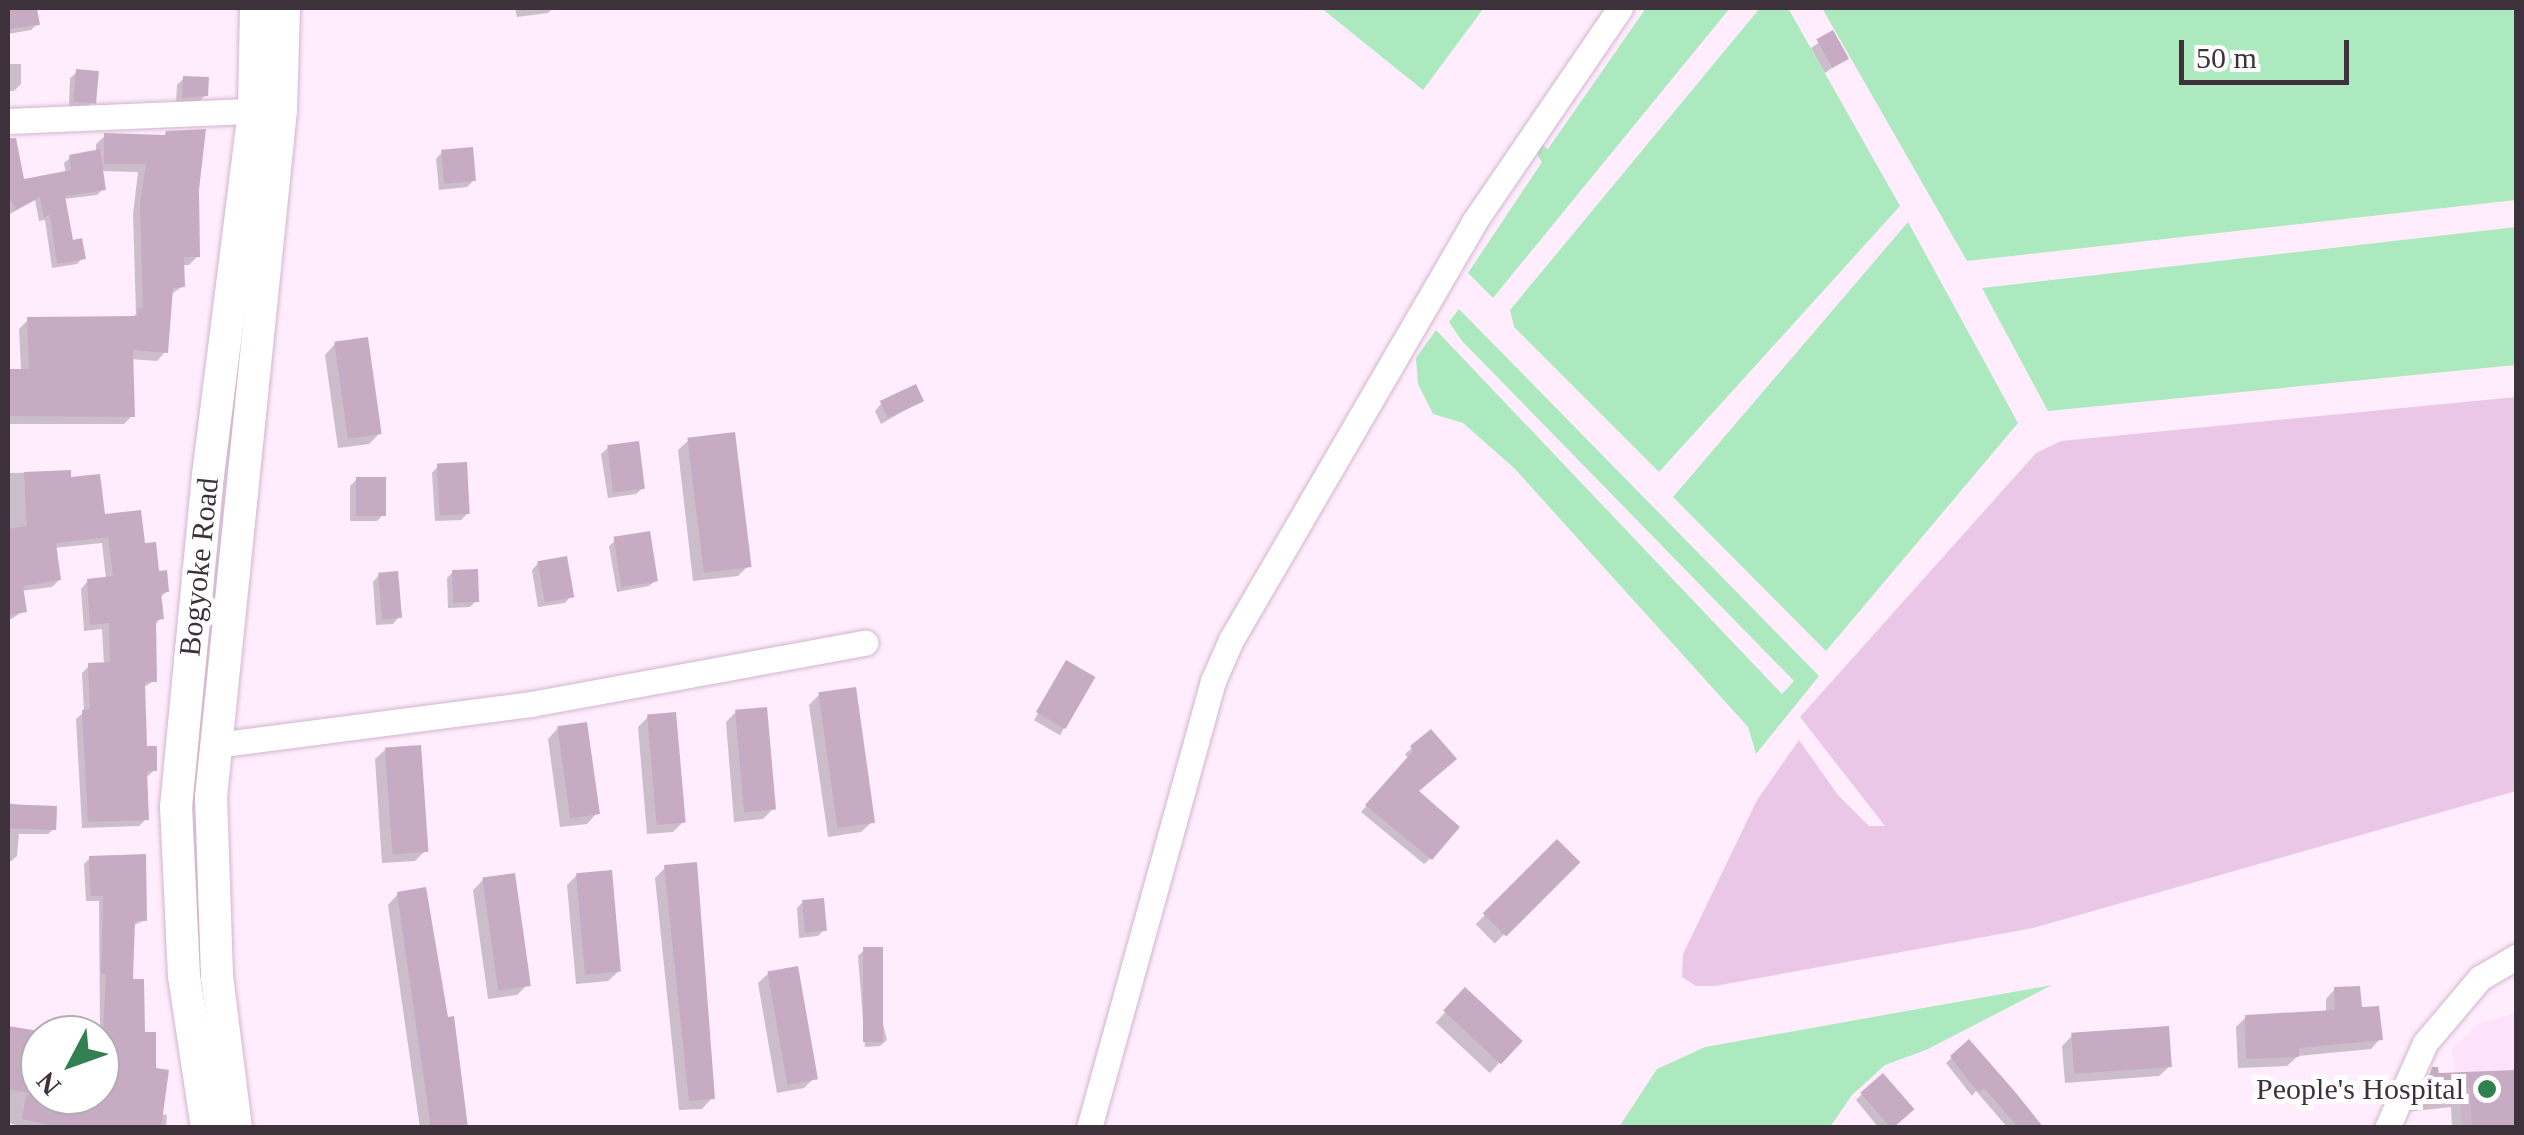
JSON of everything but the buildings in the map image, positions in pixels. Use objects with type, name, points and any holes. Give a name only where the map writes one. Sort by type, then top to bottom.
[{"type":"main road","name":"Bogyoke Road","points":[[236,1128],[217,975],[211,796],[267,110],[256,8]]},
{"type":"main road","name":"Bogyoke Road","points":[[207,1128],[184,976],[176,806],[208,475],[284,8]]},
{"type":"street","points":[[1089,1128],[1213,681],[1231,640],[1474,222],[1620,8]]},
{"type":"street","points":[[8,121],[267,110]]},
{"type":"street","points":[[216,744],[531,704],[865,643]]},
{"type":"street","points":[[2381,1127],[2424,1043],[2480,978],[2516,957]]},
{"type":"shaded area","points":[[1321,8],[1481,8],[1483,9],[1423,90]]},
{"type":"shaded area","points":[[1646,8],[1730,8],[1493,298],[1468,273],[1542,162],[1535,151],[1542,145],[1548,149]]},
{"type":"shaded area","points":[[1760,8],[1788,8],[1900,206],[1659,472],[1514,327],[1510,310]]},
{"type":"shaded area","points":[[1822,8],[2516,8],[2516,200],[1967,261]]},
{"type":"shaded area","points":[[1908,222],[2018,423],[1826,651],[1673,497]]},
{"type":"shaded area","points":[[2516,227],[2516,365],[2048,411],[1982,288]]},
{"type":"shaded area","points":[[1459,309],[1819,676],[1756,754],[1748,727],[1514,468],[1463,423],[1433,414],[1418,384],[1416,358],[1436,330],[1782,694],[1794,681],[1462,341],[1449,322]]},
{"type":"shaded area","points":[[2516,397],[2516,791],[2033,928],[1715,986],[1696,986],[1682,977],[1683,954],[1757,800],[1799,740],[1838,795],[1869,826],[1885,826],[1800,717],[2036,453],[2061,441]]},
{"type":"shaded area","points":[[2052,985],[1926,1050],[1885,1065],[1852,1095],[1830,1127],[1619,1127],[1657,1069],[1705,1047]]},
{"type":"shaded area","name":"People's Hospital","points":[[2516,1013],[2516,1127],[2463,1127],[2452,1050],[2478,1024]]},
{"type":"place","name":"People's Hospital","points":[[2487,1089]]}]
